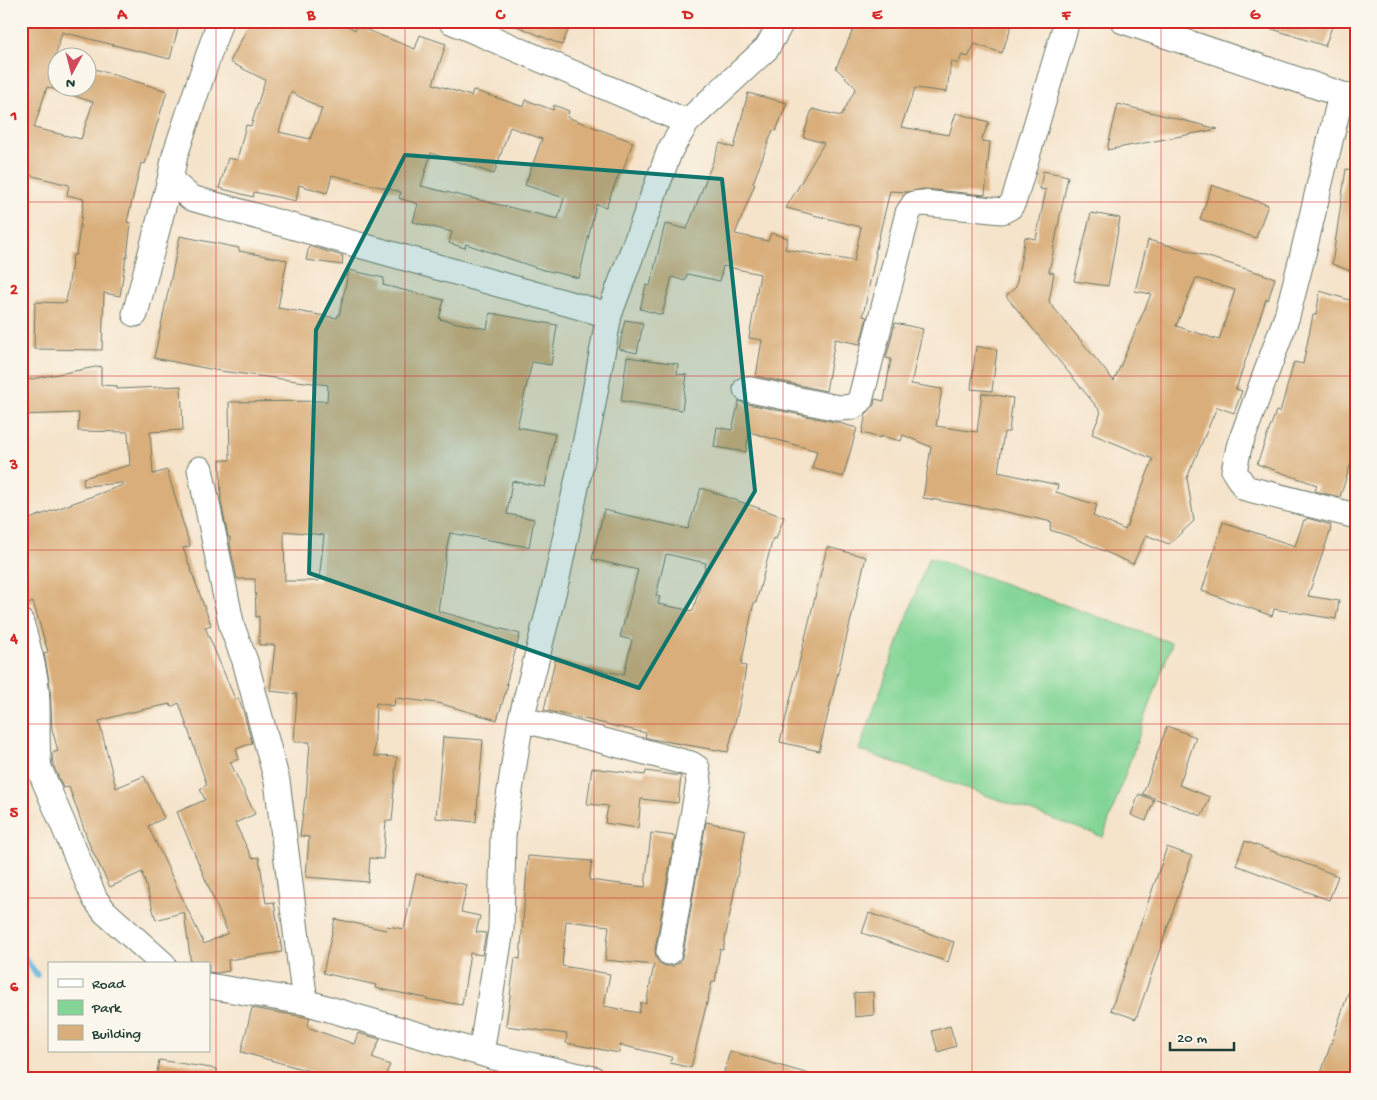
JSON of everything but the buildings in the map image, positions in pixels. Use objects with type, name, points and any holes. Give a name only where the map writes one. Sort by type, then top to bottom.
[{"type":"street","points":[[135,314],[175,154],[220,21]]},
{"type":"street","points":[[451,21],[687,122]]},
{"type":"street","points":[[489,1063],[501,930],[504,836],[521,719],[557,578],[589,425],[609,315],[670,150],[687,122],[767,48],[782,21]]},
{"type":"street","points":[[746,389],[838,408],[852,407],[860,401],[908,213],[914,204],[923,202],[1002,211],[1010,207],[1014,200],[1067,21]]},
{"type":"street","points":[[1123,21],[1348,97],[1286,316],[1239,446],[1234,471],[1245,488],[1356,516]]},
{"type":"street","points":[[170,180],[191,198],[609,315]]},
{"type":"street","points":[[200,469],[232,628],[245,660],[278,781],[305,1002]]},
{"type":"street","points":[[21,622],[36,688],[36,752],[42,777],[95,898],[104,912],[161,962]]},
{"type":"street","points":[[521,719],[691,764],[697,768],[699,782],[668,952]]},
{"type":"street","points":[[210,986],[305,1002],[489,1063],[593,1079]]},
{"type":"highlighted area","points":[[405,155],[722,179],[755,491],[639,688],[309,573],[316,330]]},
{"type":"green space","points":[[929,557],[1172,643],[1103,837],[859,750]]},
{"type":"waterway","points":[[21,953],[37,975]]}]
